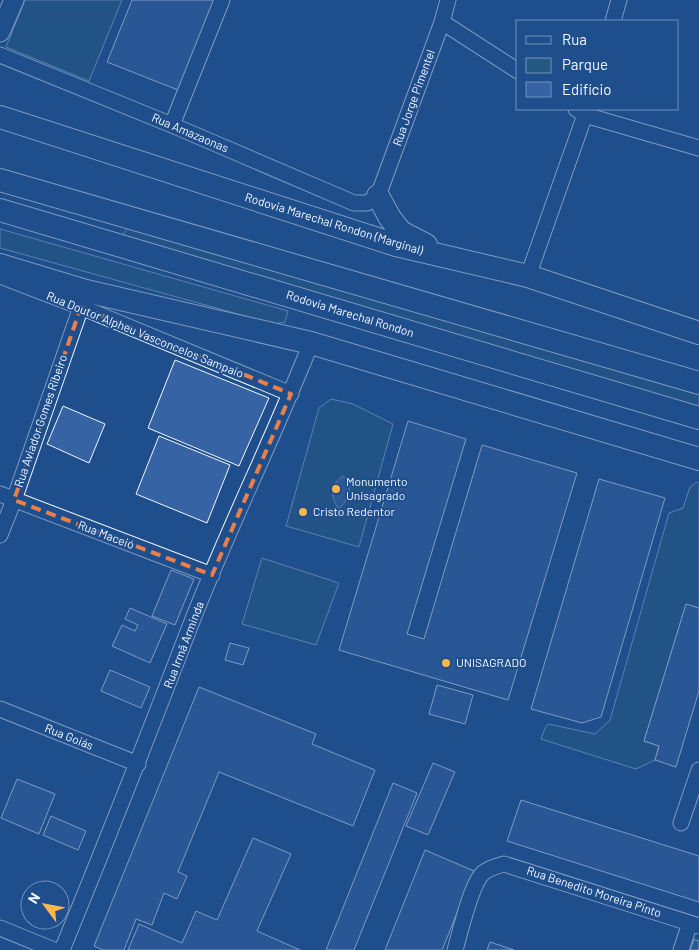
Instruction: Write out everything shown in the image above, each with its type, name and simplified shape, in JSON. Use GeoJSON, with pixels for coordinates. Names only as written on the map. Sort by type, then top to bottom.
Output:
{"type":"FeatureCollection","features":[{"type":"Feature","properties":{"kind":"highway","name":"Rodovia Marechal Rondon (Marginal)"},"geometry":{"type":"LineString","coordinates":[[0,116],[396,245],[528,276],[699,333]]}},
{"type":"Feature","properties":{"kind":"highway"},"geometry":{"type":"LineString","coordinates":[[0,180],[699,383]]}},
{"type":"Feature","properties":{"kind":"highway"},"geometry":{"type":"LineString","coordinates":[[378,196],[390,218],[401,232],[453,259]]}},
{"type":"Feature","properties":{"kind":"highway","name":"Rodovia Marechal Rondon"},"geometry":{"type":"LineString","coordinates":[[0,210],[699,418]]}},
{"type":"Feature","properties":{"kind":"highway"},"geometry":{"type":"LineString","coordinates":[[0,266],[86,291],[311,343],[699,459]]}},
{"type":"Feature","properties":{"kind":"main road"},"geometry":{"type":"LineString","coordinates":[[0,32],[14,0]]}},
{"type":"Feature","properties":{"kind":"street"},"geometry":{"type":"LineString","coordinates":[[172,125],[222,0]]}},
{"type":"Feature","properties":{"kind":"street","name":"Rua Jorge Pimentel"},"geometry":{"type":"LineString","coordinates":[[378,196],[442,22],[448,0]]}},
{"type":"Feature","properties":{"kind":"street"},"geometry":{"type":"LineString","coordinates":[[613,20],[619,0]]}},
{"type":"Feature","properties":{"kind":"street"},"geometry":{"type":"LineString","coordinates":[[442,22],[516,70]]}},
{"type":"Feature","properties":{"kind":"street","name":"Rua Amazaonas"},"geometry":{"type":"LineString","coordinates":[[0,55],[172,125],[354,204],[367,203],[378,196]]}},
{"type":"Feature","properties":{"kind":"street"},"geometry":{"type":"LineString","coordinates":[[528,276],[583,111],[699,148]]}},
{"type":"Feature","properties":{"kind":"street","name":"Rua Doutor Alpheu Vasconcelos Sampaio"},"geometry":{"type":"LineString","coordinates":[[0,276],[290,394]]}},
{"type":"Feature","properties":{"kind":"street","name":"Rua Aviador Gomes Ribeiro"},"geometry":{"type":"LineString","coordinates":[[0,535],[7,497],[81,308]]}},
{"type":"Feature","properties":{"kind":"street","name":"Rua Irmã Arminda"},"geometry":{"type":"LineString","coordinates":[[62,950],[138,764],[189,630],[311,343]]}},
{"type":"Feature","properties":{"kind":"street","name":"Rua Maceió"},"geometry":{"type":"LineString","coordinates":[[7,497],[212,575]]}},
{"type":"Feature","properties":{"kind":"street","name":"Rua Goiás"},"geometry":{"type":"LineString","coordinates":[[0,709],[138,764]]}},
{"type":"Feature","properties":{"kind":"street"},"geometry":{"type":"LineString","coordinates":[[681,823],[699,770]]}},
{"type":"Feature","properties":{"kind":"street","name":"Rua Benedito Moreira Pinto"},"geometry":{"type":"LineString","coordinates":[[455,950],[475,886],[481,874],[490,868],[504,864],[694,924]]}},
{"type":"Feature","properties":{"kind":"street"},"geometry":{"type":"LineString","coordinates":[[681,950],[694,924]]}},
{"type":"Feature","properties":{"kind":"street"},"geometry":{"type":"LineString","coordinates":[[0,928],[54,950]]}},
{"type":"Feature","properties":{"kind":"highlighted area"},"geometry":{"type":"Polygon","coordinates":[[[81,307],[291,394],[212,575],[14,500],[81,307]]]}},
{"type":"Feature","properties":{"kind":"green space"},"geometry":{"type":"Polygon","coordinates":[[[25,0],[122,0],[89,81],[6,47],[25,0]]]}},
{"type":"Feature","properties":{"kind":"green space"},"geometry":{"type":"Polygon","coordinates":[[[131,221],[699,390],[699,410],[121,239],[131,221]]]}},
{"type":"Feature","properties":{"kind":"green space"},"geometry":{"type":"Polygon","coordinates":[[[0,229],[288,311],[285,322],[274,324],[0,248],[0,229]]]}},
{"type":"Feature","properties":{"kind":"green space"},"geometry":{"type":"Polygon","coordinates":[[[331,399],[353,404],[393,424],[359,547],[286,526],[319,408],[331,399]]]}},
{"type":"Feature","properties":{"kind":"green space"},"geometry":{"type":"Polygon","coordinates":[[[697,482],[699,483],[699,608],[686,605],[644,741],[659,746],[655,760],[636,769],[541,739],[548,724],[595,734],[610,720],[669,513],[683,508],[690,487],[697,482]]]}},
{"type":"Feature","properties":{"kind":"green space"},"geometry":{"type":"Polygon","coordinates":[[[262,558],[339,583],[316,645],[242,624],[262,558]]]}},
{"type":"Feature","properties":{"kind":"shaded area"},"geometry":{"type":"Polygon","coordinates":[[[343,476],[349,484],[349,492],[339,509],[334,500],[333,491],[336,483],[343,476]]]}},
{"type":"Feature","properties":{"kind":"building"},"geometry":{"type":"Polygon","coordinates":[[[132,0],[214,0],[178,90],[107,62],[132,0]]]}},
{"type":"Feature","properties":{"kind":"building"},"geometry":{"type":"Polygon","coordinates":[[[175,360],[269,398],[239,466],[148,428],[175,360]]]}},
{"type":"Feature","properties":{"kind":"building"},"geometry":{"type":"Polygon","coordinates":[[[63,406],[105,424],[89,463],[47,444],[63,406]]]}},
{"type":"Feature","properties":{"kind":"building"},"geometry":{"type":"Polygon","coordinates":[[[408,421],[466,439],[407,634],[424,639],[482,445],[577,473],[508,700],[339,650],[408,421]]]}},
{"type":"Feature","properties":{"kind":"building"},"geometry":{"type":"Polygon","coordinates":[[[159,436],[230,465],[207,523],[136,494],[159,436]]]}},
{"type":"Feature","properties":{"kind":"building"},"geometry":{"type":"Polygon","coordinates":[[[599,479],[665,498],[601,717],[582,723],[531,709],[599,479]]]}},
{"type":"Feature","properties":{"kind":"building"},"geometry":{"type":"Polygon","coordinates":[[[171,570],[194,579],[175,625],[152,616],[171,570]]]}},
{"type":"Feature","properties":{"kind":"building"},"geometry":{"type":"Polygon","coordinates":[[[686,604],[699,608],[699,691],[676,767],[655,760],[659,746],[644,741],[686,604]]]}},
{"type":"Feature","properties":{"kind":"building"},"geometry":{"type":"Polygon","coordinates":[[[130,608],[167,624],[150,663],[112,646],[122,625],[135,631],[138,625],[125,619],[130,608]]]}},
{"type":"Feature","properties":{"kind":"building"},"geometry":{"type":"Polygon","coordinates":[[[230,643],[249,648],[243,665],[225,660],[230,643]]]}},
{"type":"Feature","properties":{"kind":"building"},"geometry":{"type":"Polygon","coordinates":[[[110,670],[150,687],[141,708],[101,691],[110,670]]]}},
{"type":"Feature","properties":{"kind":"building"},"geometry":{"type":"Polygon","coordinates":[[[437,685],[473,695],[465,724],[429,714],[437,685]]]}},
{"type":"Feature","properties":{"kind":"building"},"geometry":{"type":"Polygon","coordinates":[[[199,687],[316,734],[312,744],[375,770],[353,826],[219,772],[178,872],[187,876],[177,899],[164,893],[152,925],[136,919],[124,950],[103,950],[94,946],[199,687]]]}},
{"type":"Feature","properties":{"kind":"building"},"geometry":{"type":"Polygon","coordinates":[[[433,763],[455,772],[428,835],[406,826],[433,763]]]}},
{"type":"Feature","properties":{"kind":"building"},"geometry":{"type":"Polygon","coordinates":[[[17,779],[55,794],[39,834],[1,818],[17,779]]]}},
{"type":"Feature","properties":{"kind":"building"},"geometry":{"type":"Polygon","coordinates":[[[393,783],[417,793],[354,950],[326,950],[393,783]]]}},
{"type":"Feature","properties":{"kind":"building"},"geometry":{"type":"Polygon","coordinates":[[[521,800],[699,856],[699,902],[507,841],[521,800]]]}},
{"type":"Feature","properties":{"kind":"building"},"geometry":{"type":"Polygon","coordinates":[[[51,816],[86,831],[78,850],[43,835],[51,816]]]}},
{"type":"Feature","properties":{"kind":"building"},"geometry":{"type":"Polygon","coordinates":[[[253,838],[291,854],[257,931],[300,950],[128,950],[139,924],[182,943],[196,911],[217,920],[253,838]]]}},
{"type":"Feature","properties":{"kind":"building"},"geometry":{"type":"Polygon","coordinates":[[[425,850],[474,871],[442,950],[385,950],[425,850]]]}},
{"type":"Feature","properties":{"kind":"building"},"geometry":{"type":"Polygon","coordinates":[[[694,939],[699,941],[699,950],[690,950],[694,939]]]}},
{"type":"Feature","properties":{"kind":"building"},"geometry":{"type":"Polygon","coordinates":[[[490,942],[514,950],[487,950],[490,942]]]}},
{"type":"Feature","properties":{"kind":"place","name":"Monumento Unisagrado"},"geometry":{"type":"Point","coordinates":[336,489]}},
{"type":"Feature","properties":{"kind":"place","name":"Cristo Redentor"},"geometry":{"type":"Point","coordinates":[303,512]}},
{"type":"Feature","properties":{"kind":"place","name":"UNISAGRADO"},"geometry":{"type":"Point","coordinates":[446,663]}}]}
